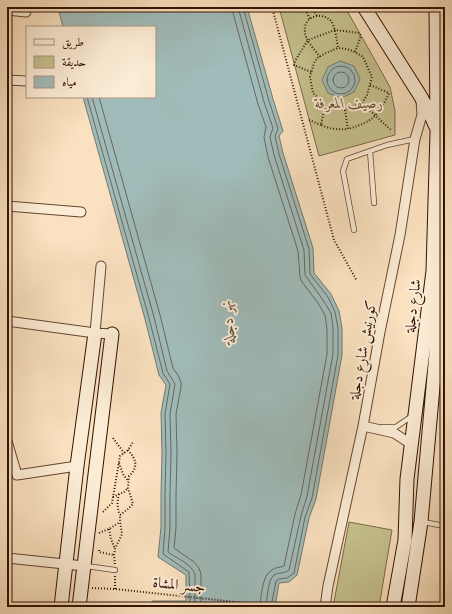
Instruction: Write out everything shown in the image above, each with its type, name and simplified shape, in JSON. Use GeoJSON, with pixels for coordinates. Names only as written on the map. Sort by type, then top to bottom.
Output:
{"type":"FeatureCollection","features":[{"type":"Feature","properties":{"kind":"main road"},"geometry":{"type":"LineString","coordinates":[[364,7],[420,97],[433,120],[437,132]]}},
{"type":"Feature","properties":{"kind":"main road","name":"شارع دجلة"},"geometry":{"type":"LineString","coordinates":[[393,607],[405,540],[407,479],[433,271],[437,132],[436,7]]}},
{"type":"Feature","properties":{"kind":"main road","name":"شارع دجلة"},"geometry":{"type":"LineString","coordinates":[[408,607],[421,522],[441,343],[445,252]]}},
{"type":"Feature","properties":{"kind":"main road"},"geometry":{"type":"LineString","coordinates":[[61,607],[77,466],[95,333]]}},
{"type":"Feature","properties":{"kind":"main road"},"geometry":{"type":"LineString","coordinates":[[79,607],[112,334]]}},
{"type":"Feature","properties":{"kind":"street"},"geometry":{"type":"LineString","coordinates":[[7,10],[26,12],[25,7]]}},
{"type":"Feature","properties":{"kind":"street"},"geometry":{"type":"LineString","coordinates":[[7,80],[26,81]]}},
{"type":"Feature","properties":{"kind":"street","name":"كورنيش شارع دجلة"},"geometry":{"type":"LineString","coordinates":[[325,607],[328,586],[363,426],[400,235],[415,139],[422,115],[420,97]]}},
{"type":"Feature","properties":{"kind":"street"},"geometry":{"type":"LineString","coordinates":[[7,206],[81,212]]}},
{"type":"Feature","properties":{"kind":"street"},"geometry":{"type":"LineString","coordinates":[[95,333],[101,266]]}},
{"type":"Feature","properties":{"kind":"street"},"geometry":{"type":"LineString","coordinates":[[7,321],[112,334]]}},
{"type":"Feature","properties":{"kind":"street"},"geometry":{"type":"LineString","coordinates":[[363,426],[394,433],[411,444]]}},
{"type":"Feature","properties":{"kind":"street"},"geometry":{"type":"LineString","coordinates":[[7,441],[17,475]]}},
{"type":"Feature","properties":{"kind":"street"},"geometry":{"type":"LineString","coordinates":[[7,476],[77,466]]}},
{"type":"Feature","properties":{"kind":"street"},"geometry":{"type":"LineString","coordinates":[[7,558],[84,566]]}},
{"type":"Feature","properties":{"kind":"lane"},"geometry":{"type":"LineString","coordinates":[[354,230],[343,171],[346,160],[370,150],[415,139]]}},
{"type":"Feature","properties":{"kind":"lane"},"geometry":{"type":"LineString","coordinates":[[370,150],[374,203]]}},
{"type":"Feature","properties":{"kind":"lane"},"geometry":{"type":"LineString","coordinates":[[363,426],[396,427],[415,414]]}},
{"type":"Feature","properties":{"kind":"lane"},"geometry":{"type":"LineString","coordinates":[[421,522],[445,526]]}},
{"type":"Feature","properties":{"kind":"lane"},"geometry":{"type":"LineString","coordinates":[[84,566],[115,570]]}},
{"type":"Feature","properties":{"kind":"path"},"geometry":{"type":"LineString","coordinates":[[272,7],[334,240],[357,281]]}},
{"type":"Feature","properties":{"kind":"path"},"geometry":{"type":"LineString","coordinates":[[304,7],[310,19]]}},
{"type":"Feature","properties":{"kind":"path"},"geometry":{"type":"LineString","coordinates":[[312,7],[317,16]]}},
{"type":"Feature","properties":{"kind":"path"},"geometry":{"type":"LineString","coordinates":[[320,56],[306,37],[305,28],[311,18],[321,16],[332,21],[338,48]]}},
{"type":"Feature","properties":{"kind":"path"},"geometry":{"type":"LineString","coordinates":[[311,72],[294,65],[308,40],[334,30],[359,33],[361,36],[355,52]]}},
{"type":"Feature","properties":{"kind":"path"},"geometry":{"type":"LineString","coordinates":[[338,48],[347,49],[362,57],[372,77],[367,95],[362,102],[345,110],[325,105],[313,93],[310,76],[317,58],[338,48]]}},
{"type":"Feature","properties":{"kind":"path"},"geometry":{"type":"LineString","coordinates":[[309,120],[339,130],[359,126],[376,115],[382,108],[389,93],[370,84]]}},
{"type":"Feature","properties":{"kind":"path"},"geometry":{"type":"LineString","coordinates":[[362,102],[392,131]]}},
{"type":"Feature","properties":{"kind":"path"},"geometry":{"type":"LineString","coordinates":[[321,125],[325,105]]}},
{"type":"Feature","properties":{"kind":"path"},"geometry":{"type":"LineString","coordinates":[[345,110],[348,129]]}},
{"type":"Feature","properties":{"kind":"path"},"geometry":{"type":"LineString","coordinates":[[113,438],[124,453]]}},
{"type":"Feature","properties":{"kind":"path"},"geometry":{"type":"LineString","coordinates":[[102,517],[103,511],[112,503],[120,456],[128,450],[133,442]]}},
{"type":"Feature","properties":{"kind":"path"},"geometry":{"type":"LineString","coordinates":[[120,515],[133,504],[128,488],[128,481],[135,464],[134,457],[128,450]]}},
{"type":"Feature","properties":{"kind":"path"},"geometry":{"type":"LineString","coordinates":[[119,462],[123,474],[128,481]]}},
{"type":"Feature","properties":{"kind":"path"},"geometry":{"type":"LineString","coordinates":[[113,497],[124,492],[128,488]]}},
{"type":"Feature","properties":{"kind":"path"},"geometry":{"type":"LineString","coordinates":[[115,589],[114,555],[115,549],[122,534],[117,502],[119,494]]}},
{"type":"Feature","properties":{"kind":"path"},"geometry":{"type":"LineString","coordinates":[[98,534],[109,529],[120,521]]}},
{"type":"Feature","properties":{"kind":"path"},"geometry":{"type":"LineString","coordinates":[[97,538],[99,528]]}},
{"type":"Feature","properties":{"kind":"path"},"geometry":{"type":"LineString","coordinates":[[109,529],[115,549]]}},
{"type":"Feature","properties":{"kind":"path"},"geometry":{"type":"LineString","coordinates":[[98,547],[99,552],[114,555]]}},
{"type":"Feature","properties":{"kind":"path","name":"جسر المشاة"},"geometry":{"type":"LineString","coordinates":[[104,588],[282,607]]}},
{"type":"Feature","properties":{"kind":"green space","name":"رصيف المعرفة"},"geometry":{"type":"Polygon","coordinates":[[[279,7],[345,7],[390,87],[395,111],[395,135],[319,156],[279,7]]]}},
{"type":"Feature","properties":{"kind":"green space"},"geometry":{"type":"Polygon","coordinates":[[[349,522],[392,530],[379,607],[333,607],[349,522]]]}},
{"type":"Feature","properties":{"kind":"water","name":"نهر دجلة"},"geometry":{"type":"Polygon","coordinates":[[[58,7],[247,7],[283,131],[279,136],[283,153],[313,248],[314,273],[331,294],[339,311],[342,328],[342,355],[316,499],[309,518],[297,575],[289,582],[279,583],[275,607],[151,607],[152,601],[186,601],[186,575],[158,557],[161,527],[161,413],[166,385],[159,375],[145,319],[83,98],[156,98],[156,26],[63,26],[58,7]]]}},
{"type":"Feature","properties":{"kind":"water"},"geometry":{"type":"Polygon","coordinates":[[[340,61],[354,66],[360,79],[354,92],[341,98],[328,93],[322,80],[328,67],[340,61]]]}}]}
